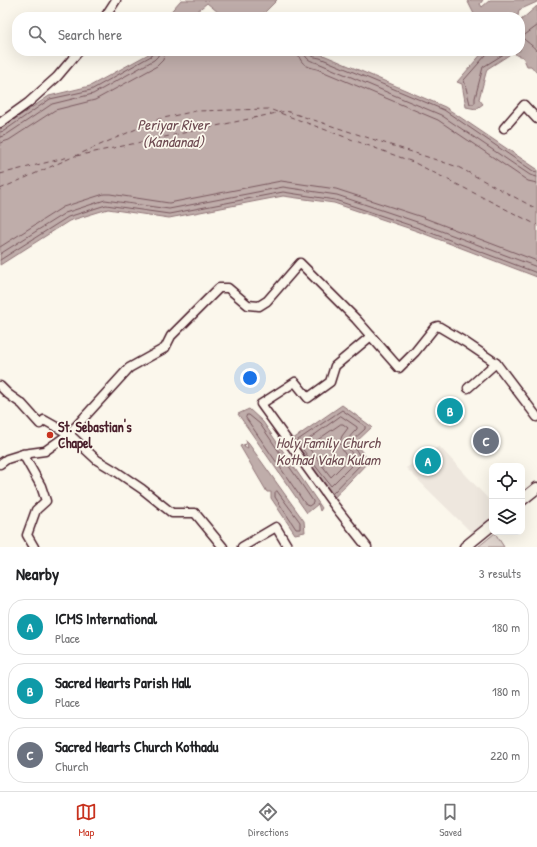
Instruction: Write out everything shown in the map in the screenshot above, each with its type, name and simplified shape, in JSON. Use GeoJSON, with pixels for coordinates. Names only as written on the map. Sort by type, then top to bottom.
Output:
{"type":"FeatureCollection","features":[{"type":"Feature","properties":{"kind":"main road"},"geometry":{"type":"LineString","coordinates":[[524,499],[536,491]]}},
{"type":"Feature","properties":{"kind":"main road"},"geometry":{"type":"LineString","coordinates":[[465,547],[489,527]]}},
{"type":"Feature","properties":{"kind":"street"},"geometry":{"type":"LineString","coordinates":[[108,12],[116,0]]}},
{"type":"Feature","properties":{"kind":"street"},"geometry":{"type":"LineString","coordinates":[[0,123],[28,103],[57,77],[75,56]]}},
{"type":"Feature","properties":{"kind":"street"},"geometry":{"type":"LineString","coordinates":[[504,128],[524,105],[537,119]]}},
{"type":"Feature","properties":{"kind":"street"},"geometry":{"type":"LineString","coordinates":[[0,464],[7,459],[23,454],[44,451],[69,434],[129,368],[165,348],[172,336],[219,288],[228,288],[248,305],[259,306],[267,301],[300,263],[400,368],[435,327],[438,326],[496,363],[537,417]]}},
{"type":"Feature","properties":{"kind":"street"},"geometry":{"type":"LineString","coordinates":[[367,547],[334,505],[261,404],[295,382],[308,398],[330,382],[335,366],[371,336]]}},
{"type":"Feature","properties":{"kind":"street"},"geometry":{"type":"LineString","coordinates":[[468,388],[496,363]]}},
{"type":"Feature","properties":{"kind":"street"},"geometry":{"type":"LineString","coordinates":[[0,386],[22,404],[40,424],[44,420],[69,434],[97,460],[130,480],[172,512],[195,513],[223,547]]}},
{"type":"Feature","properties":{"kind":"street"},"geometry":{"type":"LineString","coordinates":[[23,454],[41,486],[46,501],[36,510],[27,535],[34,547]]}},
{"type":"Feature","properties":{"kind":"street"},"geometry":{"type":"LineString","coordinates":[[242,547],[276,527],[288,547]]}},
{"type":"Feature","properties":{"kind":"shaded area"},"geometry":{"type":"Polygon","coordinates":[[[439,446],[489,500],[489,520],[473,534],[406,468],[439,446]]]}},
{"type":"Feature","properties":{"kind":"shaded area"},"geometry":{"type":"Polygon","coordinates":[[[493,535],[496,535],[504,547],[478,547],[493,535]]]}},
{"type":"Feature","properties":{"kind":"water"},"geometry":{"type":"Polygon","coordinates":[[[181,0],[277,0],[265,12],[218,12],[207,3],[196,12],[170,12],[181,0]]]}},
{"type":"Feature","properties":{"kind":"water"},"geometry":{"type":"Polygon","coordinates":[[[467,0],[483,0],[480,4],[482,7],[490,0],[537,0],[537,2],[519,10],[519,12],[473,12],[467,0]]]}},
{"type":"Feature","properties":{"kind":"water"},"geometry":{"type":"Polygon","coordinates":[[[537,6],[537,73],[531,66],[527,66],[523,57],[520,56],[525,56],[525,17],[537,6]]]}},
{"type":"Feature","properties":{"kind":"water","name":"Periyar River (Kandanad)"},"geometry":{"type":"Polygon","coordinates":[[[145,56],[326,56],[445,107],[537,169],[537,277],[417,231],[334,203],[283,196],[169,218],[108,209],[69,221],[0,265],[0,129],[49,96],[90,86],[145,56]]]}},
{"type":"Feature","properties":{"kind":"water"},"geometry":{"type":"Polygon","coordinates":[[[480,56],[507,56],[487,69],[479,99],[483,104],[476,109],[466,107],[462,84],[457,82],[480,56]]]}},
{"type":"Feature","properties":{"kind":"water","name":"Holy Family Church Kothad Vaka Kulam"},"geometry":{"type":"Polygon","coordinates":[[[342,405],[372,427],[355,443],[369,461],[331,501],[286,444],[342,405]]]}},
{"type":"Feature","properties":{"kind":"water"},"geometry":{"type":"Polygon","coordinates":[[[249,409],[263,422],[322,508],[320,511],[318,504],[307,513],[238,414],[249,409]]]}},
{"type":"Feature","properties":{"kind":"water"},"geometry":{"type":"Polygon","coordinates":[[[246,440],[304,521],[305,532],[295,534],[271,498],[271,492],[267,492],[240,446],[246,444],[244,446],[248,448],[246,440]]]}},
{"type":"Feature","properties":{"kind":"ferry route"},"geometry":{"type":"LineString","coordinates":[[0,189],[159,119],[196,111],[269,109],[413,162],[537,225]]}},
{"type":"Feature","properties":{"kind":"ferry route"},"geometry":{"type":"LineString","coordinates":[[76,156],[286,111],[458,167],[537,209]]}},
{"type":"Feature","properties":{"kind":"ferry route"},"geometry":{"type":"LineString","coordinates":[[0,174],[69,157]]}},
{"type":"Feature","properties":{"kind":"place","name":"Sacred Hearts Parish Hall"},"geometry":{"type":"Point","coordinates":[450,411]}},
{"type":"Feature","properties":{"kind":"place","name":"St. Sebastian's Chapel"},"geometry":{"type":"Point","coordinates":[50,435]}},
{"type":"Feature","properties":{"kind":"place","name":"Sacred Hearts Church Kothadu"},"geometry":{"type":"Point","coordinates":[486,441]}},
{"type":"Feature","properties":{"kind":"place","name":"ICMS International"},"geometry":{"type":"Point","coordinates":[428,461]}}]}
